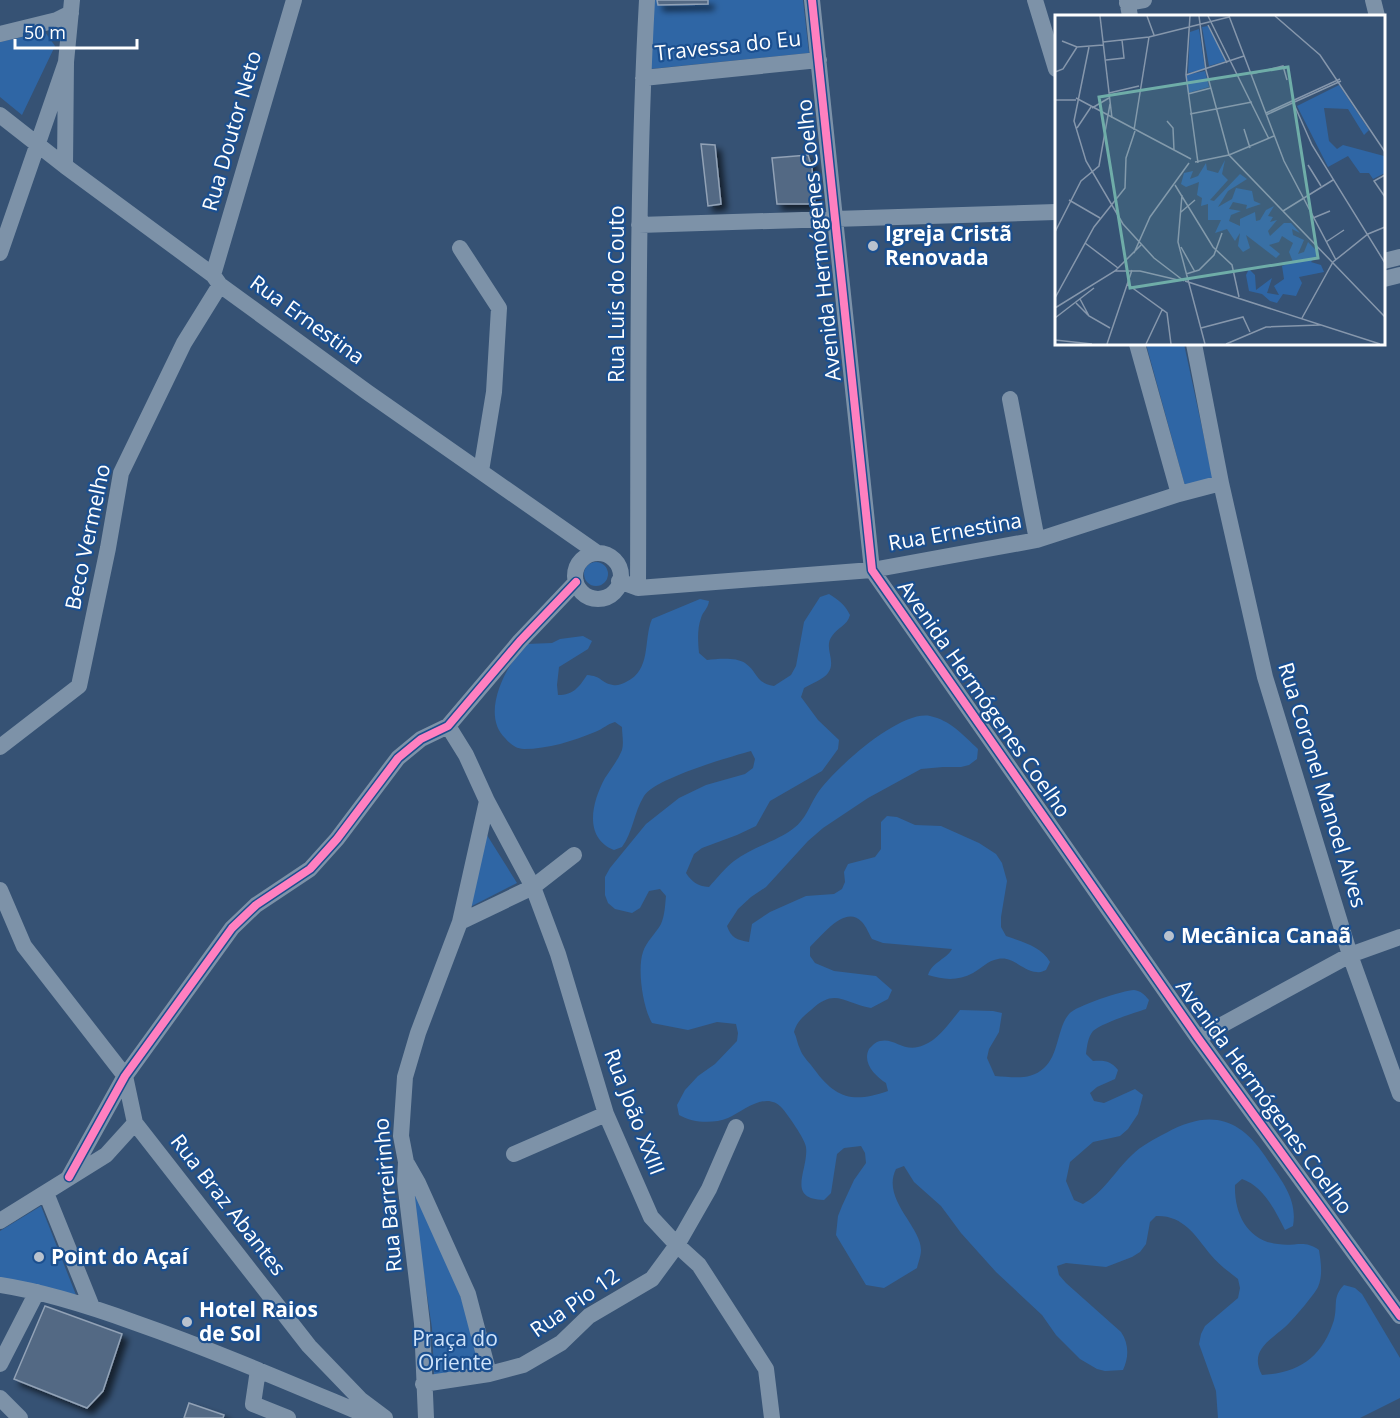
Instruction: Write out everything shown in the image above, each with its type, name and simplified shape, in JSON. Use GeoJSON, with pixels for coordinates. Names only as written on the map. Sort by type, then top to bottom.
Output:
{"type":"FeatureCollection","features":[{"type":"Feature","properties":{"kind":"street","name":"Rua Doutor Neto"},"geometry":{"type":"LineString","coordinates":[[217,280],[294,0]]}},
{"type":"Feature","properties":{"kind":"street","name":"Rua Luís do Couto"},"geometry":{"type":"LineString","coordinates":[[638,588],[639,225],[647,0]]}},
{"type":"Feature","properties":{"kind":"street","name":"Avenida Hermógenes Coelho"},"geometry":{"type":"LineString","coordinates":[[812,0],[872,570],[1198,1038],[1400,1316]]}},
{"type":"Feature","properties":{"kind":"street"},"geometry":{"type":"LineString","coordinates":[[1035,0],[1052,35],[1055,60]]}},
{"type":"Feature","properties":{"kind":"street"},"geometry":{"type":"LineString","coordinates":[[1373,0],[1377,15]]}},
{"type":"Feature","properties":{"kind":"street"},"geometry":{"type":"LineString","coordinates":[[0,34],[66,11],[65,166]]}},
{"type":"Feature","properties":{"kind":"street","name":"Travessa do Eu"},"geometry":{"type":"LineString","coordinates":[[643,78],[819,60]]}},
{"type":"Feature","properties":{"kind":"street"},"geometry":{"type":"LineString","coordinates":[[0,253],[66,62]]}},
{"type":"Feature","properties":{"kind":"street","name":"Rua Ernestina"},"geometry":{"type":"LineString","coordinates":[[0,115],[217,280],[596,552]]}},
{"type":"Feature","properties":{"kind":"street"},"geometry":{"type":"LineString","coordinates":[[639,225],[834,217],[1055,212]]}},
{"type":"Feature","properties":{"kind":"street"},"geometry":{"type":"LineString","coordinates":[[460,248],[499,308],[495,392],[481,471]]}},
{"type":"Feature","properties":{"kind":"street"},"geometry":{"type":"LineString","coordinates":[[1385,279],[1400,275]]}},
{"type":"Feature","properties":{"kind":"street","name":"Beco Vermelho"},"geometry":{"type":"LineString","coordinates":[[0,747],[79,686],[121,473],[217,280]]}},
{"type":"Feature","properties":{"kind":"street"},"geometry":{"type":"LineString","coordinates":[[1137,345],[1179,494]]}},
{"type":"Feature","properties":{"kind":"street","name":"Rua Coronel Manoel Alves"},"geometry":{"type":"LineString","coordinates":[[1194,345],[1221,483],[1265,676],[1350,955],[1400,1094]]}},
{"type":"Feature","properties":{"kind":"street"},"geometry":{"type":"LineString","coordinates":[[1010,399],[1037,540]]}},
{"type":"Feature","properties":{"kind":"street","name":"Rua Ernestina"},"geometry":{"type":"LineString","coordinates":[[619,581],[638,588],[872,570],[1037,540],[1179,494],[1221,483]]}},
{"type":"Feature","properties":{"kind":"street"},"geometry":{"type":"LineString","coordinates":[[596,552],[609,555],[618,564],[619,581],[609,596],[596,599],[583,594],[576,582],[576,568],[584,558],[596,552]]}},
{"type":"Feature","properties":{"kind":"street"},"geometry":{"type":"LineString","coordinates":[[69,1177],[125,1076],[232,928],[256,905],[310,869],[337,839],[398,758],[421,739],[448,726],[520,641],[576,582]]}},
{"type":"Feature","properties":{"kind":"street","name":"Rua João XXIII"},"geometry":{"type":"LineString","coordinates":[[448,726],[466,755],[532,887],[558,954],[606,1114],[651,1217],[676,1245],[699,1265],[766,1369],[772,1418]]}},
{"type":"Feature","properties":{"kind":"street","name":"Rua Barreirinho"},"geometry":{"type":"LineString","coordinates":[[426,1418],[422,1323],[405,1181],[406,1162],[401,1136],[405,1077],[418,1033],[460,922],[487,801]]}},
{"type":"Feature","properties":{"kind":"street"},"geometry":{"type":"LineString","coordinates":[[460,922],[532,887],[574,855]]}},
{"type":"Feature","properties":{"kind":"street"},"geometry":{"type":"LineString","coordinates":[[0,890],[24,946],[125,1076],[135,1122],[106,1155],[0,1221]]}},
{"type":"Feature","properties":{"kind":"street"},"geometry":{"type":"LineString","coordinates":[[1198,1038],[1350,955],[1400,937]]}},
{"type":"Feature","properties":{"kind":"street"},"geometry":{"type":"LineString","coordinates":[[514,1154],[606,1114]]}},
{"type":"Feature","properties":{"kind":"street","name":"Rua Braz Abantes"},"geometry":{"type":"LineString","coordinates":[[135,1122],[309,1346],[361,1401],[385,1418]]}},
{"type":"Feature","properties":{"kind":"street","name":"Rua Pio 12"},"geometry":{"type":"LineString","coordinates":[[423,1384],[489,1374],[523,1365],[561,1343],[589,1316],[652,1279],[676,1245],[709,1189],[736,1127]]}},
{"type":"Feature","properties":{"kind":"street"},"geometry":{"type":"LineString","coordinates":[[406,1162],[418,1183],[468,1294],[489,1374]]}},
{"type":"Feature","properties":{"kind":"street"},"geometry":{"type":"LineString","coordinates":[[46,1193],[92,1307]]}},
{"type":"Feature","properties":{"kind":"street"},"geometry":{"type":"LineString","coordinates":[[0,1284],[92,1307],[193,1343],[373,1418]]}},
{"type":"Feature","properties":{"kind":"street"},"geometry":{"type":"LineString","coordinates":[[0,1364],[37,1292]]}},
{"type":"Feature","properties":{"kind":"street"},"geometry":{"type":"LineString","coordinates":[[258,1370],[253,1404],[288,1418]]}},
{"type":"Feature","properties":{"kind":"street"},"geometry":{"type":"LineString","coordinates":[[0,1398],[20,1418]]}},
{"type":"Feature","properties":{"kind":"green space"},"geometry":{"type":"Polygon","coordinates":[[[653,0],[803,0],[809,53],[650,69],[653,0]]]}},
{"type":"Feature","properties":{"kind":"green space"},"geometry":{"type":"Polygon","coordinates":[[[45,32],[55,46],[22,115],[0,97],[0,42],[45,32]]]}},
{"type":"Feature","properties":{"kind":"green space"},"geometry":{"type":"Polygon","coordinates":[[[1146,345],[1184,345],[1213,479],[1185,486],[1146,345]]]}},
{"type":"Feature","properties":{"kind":"green space"},"geometry":{"type":"Polygon","coordinates":[[[596,562],[605,565],[608,574],[605,583],[596,586],[587,583],[584,574],[587,565],[596,562]]]}},
{"type":"Feature","properties":{"kind":"green space"},"geometry":{"type":"Polygon","coordinates":[[[829,594],[846,608],[850,615],[847,622],[834,633],[830,641],[831,664],[828,673],[804,688],[801,697],[818,720],[839,740],[838,749],[822,771],[770,801],[756,826],[702,848],[694,854],[686,873],[695,883],[709,887],[734,861],[798,825],[825,784],[868,744],[902,722],[930,716],[944,721],[961,733],[978,749],[977,759],[961,767],[921,769],[868,798],[823,828],[766,887],[738,909],[727,926],[730,933],[735,938],[749,942],[752,924],[770,912],[806,896],[834,894],[842,889],[845,882],[844,872],[848,864],[875,857],[881,849],[881,822],[887,816],[897,817],[915,825],[941,826],[979,843],[996,854],[1002,863],[1007,881],[1001,927],[1006,936],[1036,948],[1050,962],[1046,970],[1038,972],[1009,960],[998,959],[962,977],[940,978],[928,975],[930,970],[952,949],[883,943],[872,939],[863,924],[855,917],[841,919],[810,947],[810,956],[815,963],[834,971],[876,976],[892,990],[888,999],[871,1008],[840,998],[827,999],[819,1003],[801,1020],[794,1032],[804,1057],[822,1079],[838,1092],[855,1097],[876,1095],[888,1091],[886,1083],[874,1073],[868,1064],[867,1054],[875,1043],[885,1040],[905,1047],[917,1047],[935,1039],[960,1010],[993,1011],[1002,1013],[999,1032],[989,1049],[987,1058],[995,1076],[1027,1077],[1039,1072],[1049,1063],[1065,1020],[1073,1011],[1120,993],[1134,990],[1141,992],[1149,1000],[1146,1009],[1103,1025],[1093,1031],[1089,1039],[1086,1054],[1093,1061],[1107,1062],[1118,1070],[1115,1079],[1097,1087],[1090,1093],[1094,1101],[1104,1103],[1135,1089],[1143,1095],[1138,1114],[1128,1129],[1120,1136],[1093,1142],[1070,1162],[1066,1181],[1074,1200],[1083,1204],[1103,1188],[1136,1152],[1152,1140],[1181,1126],[1195,1121],[1209,1120],[1233,1125],[1244,1132],[1265,1156],[1282,1181],[1293,1206],[1293,1226],[1285,1230],[1273,1207],[1262,1193],[1242,1179],[1235,1185],[1235,1196],[1240,1216],[1245,1224],[1258,1238],[1267,1242],[1284,1245],[1304,1244],[1319,1250],[1321,1278],[1318,1287],[1293,1319],[1267,1342],[1259,1353],[1259,1367],[1262,1375],[1288,1371],[1316,1353],[1329,1333],[1334,1320],[1337,1297],[1344,1285],[1355,1288],[1362,1294],[1400,1358],[1400,1398],[1360,1418],[1218,1418],[1216,1391],[1199,1344],[1205,1326],[1238,1298],[1240,1288],[1238,1279],[1216,1261],[1188,1228],[1174,1219],[1165,1217],[1156,1216],[1150,1222],[1146,1244],[1132,1257],[1106,1267],[1066,1263],[1057,1266],[1059,1275],[1066,1283],[1121,1332],[1126,1341],[1127,1351],[1123,1370],[1097,1369],[1080,1359],[1056,1335],[1042,1315],[996,1272],[961,1233],[941,1206],[914,1182],[904,1166],[896,1169],[893,1180],[894,1191],[919,1241],[921,1252],[917,1268],[884,1288],[866,1285],[836,1235],[838,1216],[842,1206],[854,1180],[866,1163],[865,1153],[861,1146],[844,1148],[837,1154],[831,1193],[824,1200],[812,1198],[805,1195],[802,1189],[806,1156],[805,1143],[788,1116],[776,1103],[762,1101],[728,1118],[716,1121],[703,1122],[679,1115],[677,1105],[685,1090],[737,1041],[736,1024],[717,1022],[688,1030],[652,1023],[642,988],[641,959],[646,945],[661,924],[666,896],[660,889],[649,891],[640,908],[632,913],[615,909],[608,903],[605,895],[605,877],[646,824],[679,798],[706,785],[745,774],[753,768],[755,759],[751,751],[740,754],[676,776],[651,789],[641,802],[626,841],[622,847],[614,850],[598,837],[593,818],[600,787],[622,750],[622,727],[615,722],[595,732],[560,744],[533,749],[518,748],[505,738],[498,728],[495,703],[504,677],[526,644],[552,643],[560,639],[583,636],[592,641],[588,649],[559,667],[558,695],[576,690],[587,675],[613,685],[624,683],[640,670],[652,619],[700,599],[709,601],[699,627],[699,653],[707,660],[741,661],[749,666],[760,680],[774,686],[791,675],[796,666],[804,622],[820,597],[829,594]]]}},
{"type":"Feature","properties":{"kind":"green space"},"geometry":{"type":"Polygon","coordinates":[[[485,832],[517,883],[468,908],[485,832]]]}},
{"type":"Feature","properties":{"kind":"green space","name":"Praça do Oriente"},"geometry":{"type":"Polygon","coordinates":[[[409,1178],[459,1291],[483,1372],[434,1375],[432,1328],[409,1178]]]}},
{"type":"Feature","properties":{"kind":"green space"},"geometry":{"type":"Polygon","coordinates":[[[41,1206],[76,1295],[0,1278],[0,1231],[41,1206]]]}},
{"type":"Feature","properties":{"kind":"building"},"geometry":{"type":"Polygon","coordinates":[[[657,0],[708,0],[708,4],[658,5],[657,0]]]}},
{"type":"Feature","properties":{"kind":"building"},"geometry":{"type":"Polygon","coordinates":[[[701,144],[715,145],[721,204],[708,206],[701,144]]]}},
{"type":"Feature","properties":{"kind":"building"},"geometry":{"type":"Polygon","coordinates":[[[808,155],[812,168],[815,204],[777,204],[772,158],[808,155]]]}},
{"type":"Feature","properties":{"kind":"building"},"geometry":{"type":"Polygon","coordinates":[[[45,1306],[122,1334],[103,1391],[87,1408],[14,1379],[45,1306]]]}},
{"type":"Feature","properties":{"kind":"building"},"geometry":{"type":"Polygon","coordinates":[[[189,1403],[224,1415],[223,1418],[184,1418],[189,1403]]]}},
{"type":"Feature","properties":{"kind":"cycle path"},"geometry":{"type":"LineString","coordinates":[[812,0],[872,570],[1198,1038],[1400,1316]]}},
{"type":"Feature","properties":{"kind":"cycle path"},"geometry":{"type":"LineString","coordinates":[[69,1177],[125,1076],[232,928],[256,905],[310,869],[337,839],[398,758],[421,739],[448,726],[520,641],[576,582]]}},
{"type":"Feature","properties":{"kind":"place","name":"Igreja Cristã Renovada"},"geometry":{"type":"Point","coordinates":[873,246]}},
{"type":"Feature","properties":{"kind":"place","name":"Mecânica Canaã"},"geometry":{"type":"Point","coordinates":[1169,936]}},
{"type":"Feature","properties":{"kind":"place","name":"Point do Açaí"},"geometry":{"type":"Point","coordinates":[39,1257]}},
{"type":"Feature","properties":{"kind":"place","name":"Hotel Raios de Sol"},"geometry":{"type":"Point","coordinates":[187,1322]}}]}
